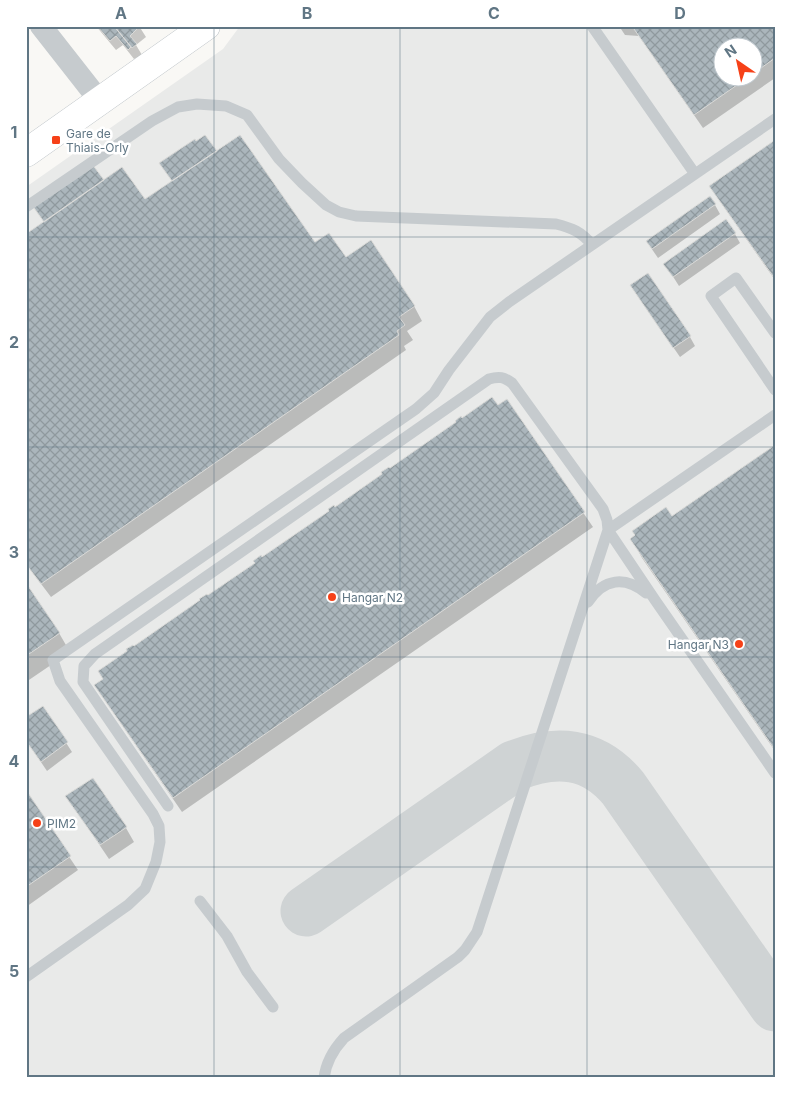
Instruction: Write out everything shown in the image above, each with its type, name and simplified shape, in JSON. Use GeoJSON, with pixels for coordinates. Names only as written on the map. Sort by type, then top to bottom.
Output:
{"type":"FeatureCollection","features":[{"type":"Feature","properties":{"kind":"main road"},"geometry":{"type":"LineString","coordinates":[[26,153],[192,30]]}},
{"type":"Feature","properties":{"kind":"street"},"geometry":{"type":"LineString","coordinates":[[41,26],[100,100]]}},
{"type":"Feature","properties":{"kind":"lane"},"geometry":{"type":"LineString","coordinates":[[592,26],[694,174]]}},
{"type":"Feature","properties":{"kind":"lane"},"geometry":{"type":"LineString","coordinates":[[26,207],[114,146],[166,113],[187,105],[214,104],[226,106],[247,115],[279,159],[326,205],[339,212],[356,216],[556,224],[573,228],[581,233],[592,245]]}},
{"type":"Feature","properties":{"kind":"lane"},"geometry":{"type":"LineString","coordinates":[[26,977],[128,905],[144,889],[156,862],[160,842],[159,826],[152,814],[60,681],[53,660],[416,409],[434,393],[449,370],[490,317],[775,119]]}},
{"type":"Feature","properties":{"kind":"lane"},"geometry":{"type":"LineString","coordinates":[[775,333],[736,278],[711,296],[775,390]]}},
{"type":"Feature","properties":{"kind":"lane"},"geometry":{"type":"LineString","coordinates":[[168,806],[83,682],[84,666],[96,654],[489,379],[498,377],[512,383],[603,509],[608,530],[477,932],[458,958],[344,1038],[332,1052],[324,1078]]}},
{"type":"Feature","properties":{"kind":"lane"},"geometry":{"type":"LineString","coordinates":[[608,530],[775,416]]}},
{"type":"Feature","properties":{"kind":"lane"},"geometry":{"type":"LineString","coordinates":[[608,530],[775,773]]}},
{"type":"Feature","properties":{"kind":"lane"},"geometry":{"type":"LineString","coordinates":[[583,610],[593,594],[601,588],[611,583],[623,581],[637,586],[655,600]]}},
{"type":"Feature","properties":{"kind":"lane"},"geometry":{"type":"LineString","coordinates":[[200,901],[227,936],[248,972],[273,1007]]}},
{"type":"Feature","properties":{"kind":"shaded area"},"geometry":{"type":"Polygon","coordinates":[[[240,26],[775,26],[775,1078],[26,1078],[26,187],[223,49],[240,26]]]}},
{"type":"Feature","properties":{"kind":"building"},"geometry":{"type":"Polygon","coordinates":[[[97,26],[114,26],[131,47],[128,50],[116,36],[110,41],[97,26]]]}},
{"type":"Feature","properties":{"kind":"building"},"geometry":{"type":"Polygon","coordinates":[[[114,26],[140,26],[130,36],[137,44],[132,48],[114,26]]]}},
{"type":"Feature","properties":{"kind":"building"},"geometry":{"type":"Polygon","coordinates":[[[635,26],[775,26],[775,58],[764,66],[764,38],[714,38],[714,88],[733,88],[694,115],[634,29],[635,26]]]}},
{"type":"Feature","properties":{"kind":"building"},"geometry":{"type":"Polygon","coordinates":[[[205,135],[217,151],[172,181],[159,163],[195,139],[196,141],[205,135]]]}},
{"type":"Feature","properties":{"kind":"building"},"geometry":{"type":"Polygon","coordinates":[[[240,135],[315,242],[329,233],[346,257],[371,240],[415,306],[399,317],[405,325],[397,331],[399,335],[41,584],[26,564],[26,234],[122,167],[145,199],[240,135]]]}},
{"type":"Feature","properties":{"kind":"building"},"geometry":{"type":"Polygon","coordinates":[[[775,140],[775,279],[709,186],[775,140]]]}},
{"type":"Feature","properties":{"kind":"building"},"geometry":{"type":"Polygon","coordinates":[[[92,164],[104,180],[44,222],[32,205],[92,164]]]}},
{"type":"Feature","properties":{"kind":"building"},"geometry":{"type":"Polygon","coordinates":[[[710,196],[716,204],[652,249],[646,241],[710,196]]]}},
{"type":"Feature","properties":{"kind":"building"},"geometry":{"type":"Polygon","coordinates":[[[726,219],[736,233],[673,277],[663,264],[726,219]]]}},
{"type":"Feature","properties":{"kind":"building"},"geometry":{"type":"Polygon","coordinates":[[[648,273],[691,336],[673,348],[630,285],[648,273]]]}},
{"type":"Feature","properties":{"kind":"building","name":"Hangar N2"},"geometry":{"type":"Polygon","coordinates":[[[492,397],[498,405],[507,399],[585,512],[173,798],[94,685],[103,679],[98,671],[127,651],[126,649],[134,646],[199,599],[208,595],[255,563],[253,561],[261,555],[262,557],[329,511],[328,509],[334,505],[335,507],[382,474],[381,472],[390,468],[456,422],[461,416],[462,418],[492,397]]]}},
{"type":"Feature","properties":{"kind":"building","name":"Hangar N3"},"geometry":{"type":"Polygon","coordinates":[[[775,445],[775,750],[630,539],[635,535],[632,531],[666,507],[672,516],[775,445]]]}},
{"type":"Feature","properties":{"kind":"building"},"geometry":{"type":"Polygon","coordinates":[[[26,583],[60,633],[26,656],[26,583]]]}},
{"type":"Feature","properties":{"kind":"building"},"geometry":{"type":"Polygon","coordinates":[[[43,706],[68,742],[41,762],[26,741],[26,717],[43,706]]]}},
{"type":"Feature","properties":{"kind":"building"},"geometry":{"type":"Polygon","coordinates":[[[93,778],[127,827],[100,845],[65,796],[93,778]]]}},
{"type":"Feature","properties":{"kind":"building","name":"PIM2"},"geometry":{"type":"Polygon","coordinates":[[[26,790],[71,856],[26,887],[26,790]]]}},
{"type":"Feature","properties":{"kind":"taxiway"},"geometry":{"type":"LineString","coordinates":[[306,911],[514,766],[545,757],[573,757],[599,767],[623,788],[775,1006]]}},
{"type":"Feature","properties":{"kind":"place","name":"Gare de Thiais-Orly"},"geometry":{"type":"Point","coordinates":[56,140]}},
{"type":"Feature","properties":{"kind":"place","name":"Hangar N2"},"geometry":{"type":"Point","coordinates":[332,597]}},
{"type":"Feature","properties":{"kind":"place","name":"Hangar N3"},"geometry":{"type":"Point","coordinates":[739,644]}},
{"type":"Feature","properties":{"kind":"place","name":"PIM2"},"geometry":{"type":"Point","coordinates":[37,823]}}]}
